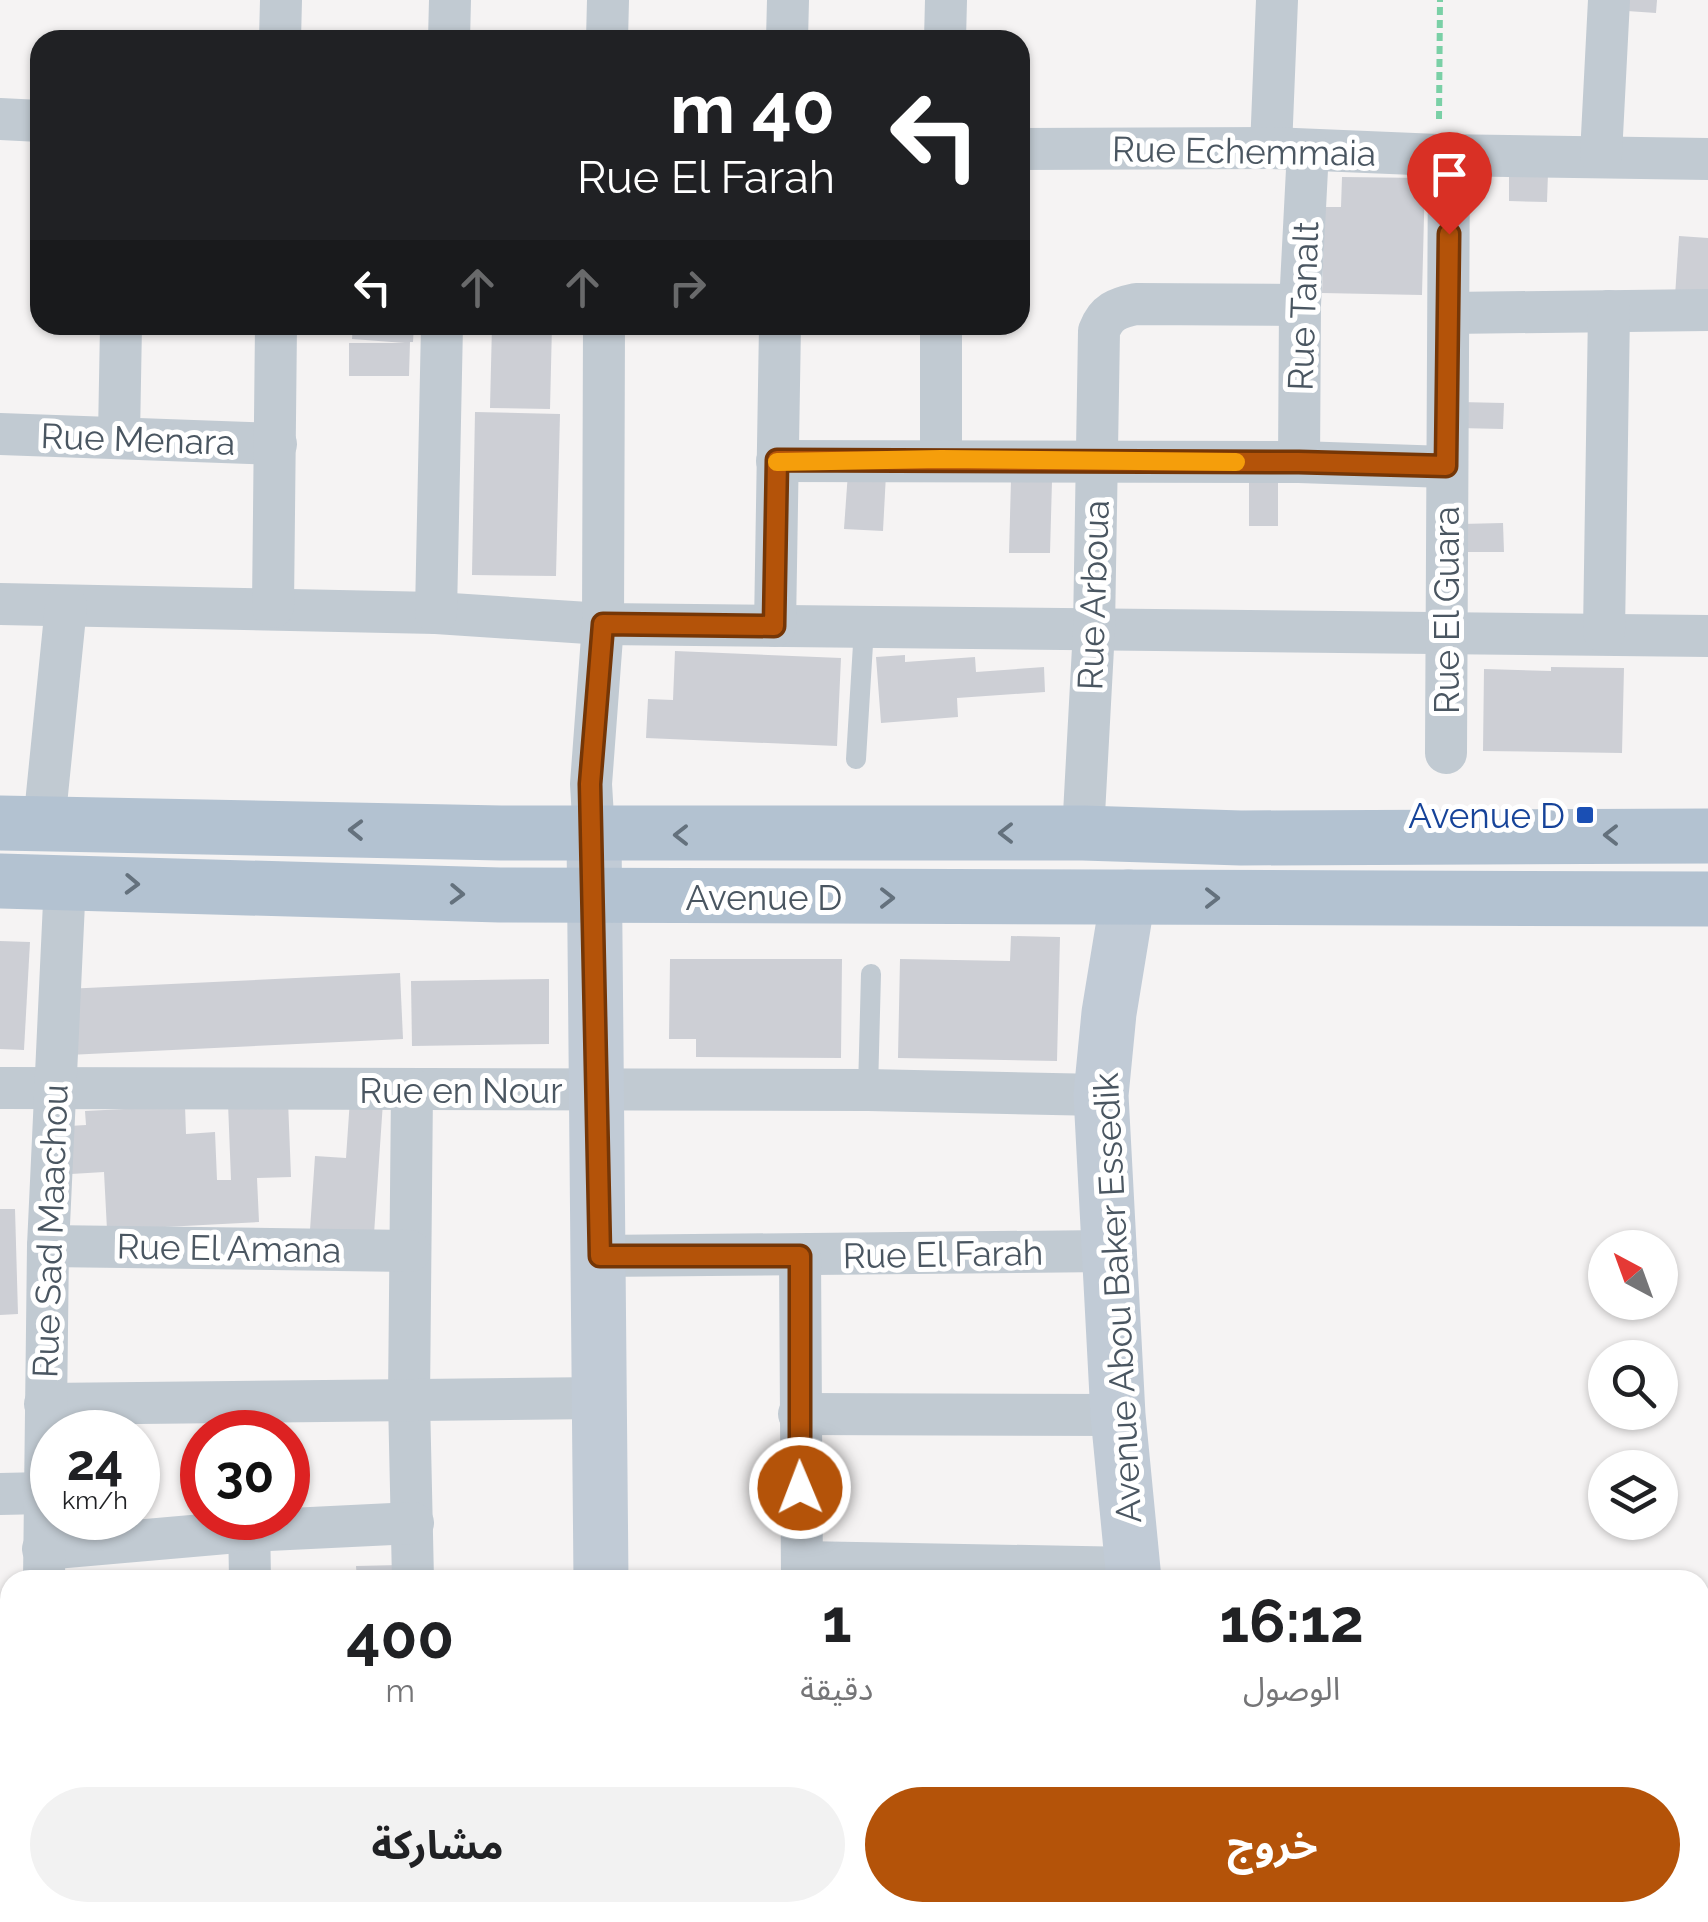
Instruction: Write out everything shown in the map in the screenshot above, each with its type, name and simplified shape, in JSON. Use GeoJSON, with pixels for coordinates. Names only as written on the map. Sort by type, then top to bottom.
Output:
{"type":"FeatureCollection","features":[{"type":"Feature","properties":{"kind":"main road","name":"Avenue D"},"geometry":{"type":"LineString","coordinates":[[22,824],[594,834],[1708,836]]}},
{"type":"Feature","properties":{"kind":"main road","name":"Avenue D"},"geometry":{"type":"LineString","coordinates":[[0,881],[594,896],[1708,899]]}},
{"type":"Feature","properties":{"kind":"street"},"geometry":{"type":"LineString","coordinates":[[280,0],[280,30]]}},
{"type":"Feature","properties":{"kind":"street"},"geometry":{"type":"LineString","coordinates":[[449,30],[450,0]]}},
{"type":"Feature","properties":{"kind":"street"},"geometry":{"type":"LineString","coordinates":[[607,30],[608,0]]}},
{"type":"Feature","properties":{"kind":"street"},"geometry":{"type":"LineString","coordinates":[[786,30],[788,0]]}},
{"type":"Feature","properties":{"kind":"street"},"geometry":{"type":"LineString","coordinates":[[945,30],[946,0]]}},
{"type":"Feature","properties":{"kind":"street","name":"Rue Tanalt"},"geometry":{"type":"LineString","coordinates":[[1276,0],[1300,305],[1299,462]]}},
{"type":"Feature","properties":{"kind":"street"},"geometry":{"type":"LineString","coordinates":[[1602,156],[1610,0]]}},
{"type":"Feature","properties":{"kind":"street"},"geometry":{"type":"LineString","coordinates":[[0,119],[30,120]]}},
{"type":"Feature","properties":{"kind":"street","name":"Rue Echemmaia"},"geometry":{"type":"LineString","coordinates":[[1030,150],[1290,149],[1444,156],[1708,159]]}},
{"type":"Feature","properties":{"kind":"street","name":"Rue El Guara"},"geometry":{"type":"LineString","coordinates":[[1444,156],[1449,313],[1446,753]]}},
{"type":"Feature","properties":{"kind":"street","name":"Rue Arboua"},"geometry":{"type":"LineString","coordinates":[[1084,833],[1094,630],[1099,330],[1104,316],[1136,304],[1300,305]]}},
{"type":"Feature","properties":{"kind":"street"},"geometry":{"type":"LineString","coordinates":[[1449,313],[1708,310]]}},
{"type":"Feature","properties":{"kind":"street"},"geometry":{"type":"LineString","coordinates":[[1604,632],[1608,312]]}},
{"type":"Feature","properties":{"kind":"street"},"geometry":{"type":"LineString","coordinates":[[119,436],[122,335]]}},
{"type":"Feature","properties":{"kind":"street"},"geometry":{"type":"LineString","coordinates":[[273,607],[276,335]]}},
{"type":"Feature","properties":{"kind":"street"},"geometry":{"type":"LineString","coordinates":[[436,613],[442,335]]}},
{"type":"Feature","properties":{"kind":"street"},"geometry":{"type":"LineString","coordinates":[[601,1570],[600,1256],[590,784],[603,624],[604,335]]}},
{"type":"Feature","properties":{"kind":"street"},"geometry":{"type":"LineString","coordinates":[[774,626],[780,335]]}},
{"type":"Feature","properties":{"kind":"street"},"geometry":{"type":"LineString","coordinates":[[941,459],[942,335]]}},
{"type":"Feature","properties":{"kind":"street","name":"Rue Menara"},"geometry":{"type":"LineString","coordinates":[[0,434],[276,444]]}},
{"type":"Feature","properties":{"kind":"street","name":"Rue El Guara"},"geometry":{"type":"LineString","coordinates":[[777,460],[1446,466]]}},
{"type":"Feature","properties":{"kind":"street"},"geometry":{"type":"LineString","coordinates":[[0,604],[273,607],[603,624],[1708,636]]}},
{"type":"Feature","properties":{"kind":"street"},"geometry":{"type":"LineString","coordinates":[[22,824],[66,606]]}},
{"type":"Feature","properties":{"kind":"street","name":"Rue Sad Maachou"},"geometry":{"type":"LineString","coordinates":[[45,1410],[64,882]]}},
{"type":"Feature","properties":{"kind":"street","name":"Avenue Abou Baker Essedik"},"geometry":{"type":"LineString","coordinates":[[1128,898],[1108,1013],[1101,1095],[1118,1415],[1134,1570]]}},
{"type":"Feature","properties":{"kind":"street","name":"Rue en Nour"},"geometry":{"type":"LineString","coordinates":[[0,1088],[868,1090],[1101,1095]]}},
{"type":"Feature","properties":{"kind":"street"},"geometry":{"type":"LineString","coordinates":[[412,1089],[409,1399],[413,1570]]}},
{"type":"Feature","properties":{"kind":"street","name":"Rue El Amana"},"geometry":{"type":"LineString","coordinates":[[48,1246],[410,1251]]}},
{"type":"Feature","properties":{"kind":"street","name":"Rue El Farah"},"geometry":{"type":"LineString","coordinates":[[600,1256],[1107,1251]]}},
{"type":"Feature","properties":{"kind":"street"},"geometry":{"type":"LineString","coordinates":[[800,1256],[802,1570]]}},
{"type":"Feature","properties":{"kind":"street"},"geometry":{"type":"LineString","coordinates":[[310,1411],[409,1399],[599,1398]]}},
{"type":"Feature","properties":{"kind":"street"},"geometry":{"type":"LineString","coordinates":[[45,1404],[180,1413]]}},
{"type":"Feature","properties":{"kind":"street"},"geometry":{"type":"LineString","coordinates":[[799,1414],[1118,1415]]}},
{"type":"Feature","properties":{"kind":"street"},"geometry":{"type":"LineString","coordinates":[[0,1494],[30,1494]]}},
{"type":"Feature","properties":{"kind":"street"},"geometry":{"type":"LineString","coordinates":[[310,1524],[413,1523]]}},
{"type":"Feature","properties":{"kind":"street"},"geometry":{"type":"LineString","coordinates":[[44,1564],[180,1537]]}},
{"type":"Feature","properties":{"kind":"street"},"geometry":{"type":"LineString","coordinates":[[249,1540],[250,1570]]}},
{"type":"Feature","properties":{"kind":"lane"},"geometry":{"type":"LineString","coordinates":[[856,759],[864,628]]}},
{"type":"Feature","properties":{"kind":"lane"},"geometry":{"type":"LineString","coordinates":[[868,1090],[871,974]]}},
{"type":"Feature","properties":{"kind":"path"},"geometry":{"type":"LineString","coordinates":[[1440,0],[1444,156]]}},
{"type":"Feature","properties":{"kind":"building"},"geometry":{"type":"Polygon","coordinates":[[[1628,0],[1657,0],[1656,13],[1627,11],[1628,0]]]}},
{"type":"Feature","properties":{"kind":"building"},"geometry":{"type":"Polygon","coordinates":[[[1509,173],[1548,173],[1547,202],[1509,201],[1509,173]]]}},
{"type":"Feature","properties":{"kind":"building"},"geometry":{"type":"Polygon","coordinates":[[[1342,177],[1425,178],[1422,295],[1322,293],[1325,207],[1341,207],[1342,177]]]}},
{"type":"Feature","properties":{"kind":"building"},"geometry":{"type":"Polygon","coordinates":[[[1679,236],[1708,238],[1708,298],[1675,296],[1679,236]]]}},
{"type":"Feature","properties":{"kind":"building"},"geometry":{"type":"Polygon","coordinates":[[[352,335],[413,335],[409,376],[349,376],[349,343],[405,343],[352,339],[352,335]]]}},
{"type":"Feature","properties":{"kind":"building"},"geometry":{"type":"Polygon","coordinates":[[[492,335],[552,335],[550,409],[490,408],[492,335]]]}},
{"type":"Feature","properties":{"kind":"building"},"geometry":{"type":"Polygon","coordinates":[[[1460,402],[1504,403],[1503,429],[1459,428],[1460,402]]]}},
{"type":"Feature","properties":{"kind":"building"},"geometry":{"type":"Polygon","coordinates":[[[475,412],[560,414],[556,576],[472,575],[475,412]]]}},
{"type":"Feature","properties":{"kind":"building"},"geometry":{"type":"Polygon","coordinates":[[[848,472],[886,474],[883,531],[844,529],[848,472]]]}},
{"type":"Feature","properties":{"kind":"building"},"geometry":{"type":"Polygon","coordinates":[[[1278,478],[1278,526],[1249,526],[1249,479],[1278,478]]]}},
{"type":"Feature","properties":{"kind":"building"},"geometry":{"type":"Polygon","coordinates":[[[1011,480],[1052,481],[1050,553],[1009,553],[1011,480]]]}},
{"type":"Feature","properties":{"kind":"building"},"geometry":{"type":"Polygon","coordinates":[[[1503,523],[1504,552],[1461,552],[1461,524],[1503,523]]]}},
{"type":"Feature","properties":{"kind":"building"},"geometry":{"type":"Polygon","coordinates":[[[675,651],[841,658],[837,746],[646,738],[648,699],[673,700],[675,651]]]}},
{"type":"Feature","properties":{"kind":"building"},"geometry":{"type":"Polygon","coordinates":[[[905,655],[905,662],[975,657],[976,672],[1044,667],[1045,692],[957,698],[958,717],[881,723],[876,657],[905,655]]]}},
{"type":"Feature","properties":{"kind":"building"},"geometry":{"type":"Polygon","coordinates":[[[1551,667],[1624,668],[1622,753],[1483,751],[1484,669],[1551,671],[1551,667]]]}},
{"type":"Feature","properties":{"kind":"building"},"geometry":{"type":"Polygon","coordinates":[[[1011,936],[1060,937],[1057,1061],[898,1058],[900,959],[1010,961],[1011,936]]]}},
{"type":"Feature","properties":{"kind":"building"},"geometry":{"type":"Polygon","coordinates":[[[0,941],[30,942],[24,1050],[0,1049],[0,941]]]}},
{"type":"Feature","properties":{"kind":"building"},"geometry":{"type":"Polygon","coordinates":[[[670,959],[842,959],[841,1058],[696,1057],[696,1039],[669,1039],[670,959]]]}},
{"type":"Feature","properties":{"kind":"building"},"geometry":{"type":"Polygon","coordinates":[[[400,973],[403,1039],[68,1055],[65,989],[400,973]]]}},
{"type":"Feature","properties":{"kind":"building"},"geometry":{"type":"Polygon","coordinates":[[[549,979],[549,1044],[412,1046],[411,981],[549,979]]]}},
{"type":"Feature","properties":{"kind":"building"},"geometry":{"type":"Polygon","coordinates":[[[350,1099],[383,1102],[374,1234],[310,1230],[315,1156],[346,1158],[350,1099]]]}},
{"type":"Feature","properties":{"kind":"building"},"geometry":{"type":"Polygon","coordinates":[[[288,1100],[291,1177],[257,1178],[259,1222],[107,1230],[104,1172],[71,1174],[69,1126],[86,1125],[85,1111],[185,1106],[186,1134],[215,1132],[217,1180],[231,1180],[228,1103],[288,1100]]]}},
{"type":"Feature","properties":{"kind":"building"},"geometry":{"type":"Polygon","coordinates":[[[0,1209],[15,1209],[18,1314],[0,1315],[0,1209]]]}},
{"type":"Feature","properties":{"kind":"building"},"geometry":{"type":"Polygon","coordinates":[[[400,1565],[400,1570],[356,1570],[356,1566],[400,1565]]]}},
{"type":"Feature","properties":{"kind":"slow traffic"},"geometry":{"type":"LineString","coordinates":[[777,462],[1236,462]]}},
{"type":"Feature","properties":{"kind":"place","name":"Avenue D"},"geometry":{"type":"Point","coordinates":[1585,815]}},
{"type":"Feature","properties":{"kind":"route"},"geometry":{"type":"LineString","coordinates":[[800,1488],[800,1256],[600,1256],[590,784],[603,624],[774,626],[777,460],[1446,466],[1449,234]]}}]}
